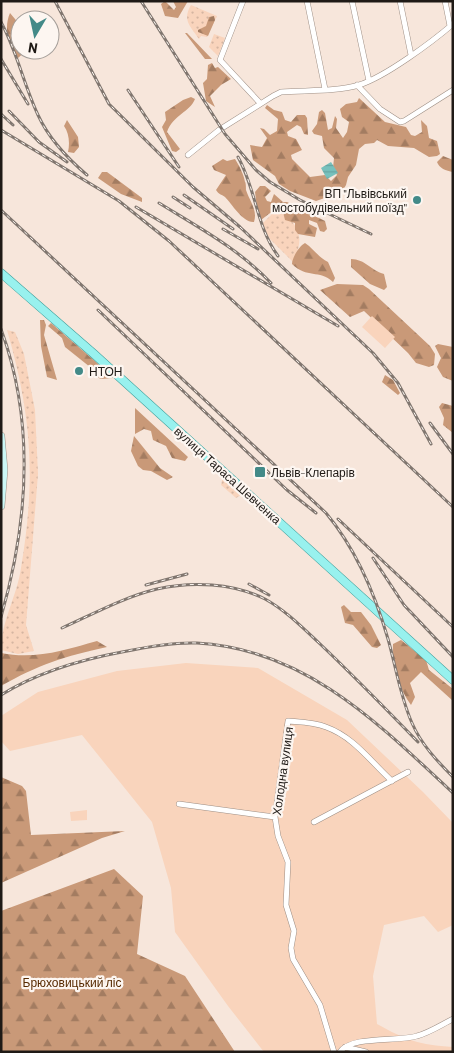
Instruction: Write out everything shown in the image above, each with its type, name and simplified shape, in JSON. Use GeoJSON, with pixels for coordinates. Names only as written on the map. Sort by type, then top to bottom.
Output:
{"type":"FeatureCollection","features":[{"type":"Feature","properties":{"kind":"main road","name":"вулиця Тараса Шевченка"},"geometry":{"type":"LineString","coordinates":[[1,273],[94,354],[453,680]]}},
{"type":"Feature","properties":{"kind":"main road"},"geometry":{"type":"LineString","coordinates":[[1,436],[4,470],[1,506]]}},
{"type":"Feature","properties":{"kind":"street"},"geometry":{"type":"LineString","coordinates":[[243,1],[220,60],[260,103]]}},
{"type":"Feature","properties":{"kind":"street"},"geometry":{"type":"LineString","coordinates":[[307,1],[325,89]]}},
{"type":"Feature","properties":{"kind":"street"},"geometry":{"type":"LineString","coordinates":[[352,1],[369,81]]}},
{"type":"Feature","properties":{"kind":"street"},"geometry":{"type":"LineString","coordinates":[[400,1],[411,55]]}},
{"type":"Feature","properties":{"kind":"street"},"geometry":{"type":"LineString","coordinates":[[188,155],[218,130],[281,92],[325,89],[357,85],[369,81],[411,55],[452,25],[445,1]]}},
{"type":"Feature","properties":{"kind":"street"},"geometry":{"type":"LineString","coordinates":[[357,85],[380,109],[400,122],[453,90]]}},
{"type":"Feature","properties":{"kind":"street","name":"Холодна вулиця"},"geometry":{"type":"LineString","coordinates":[[334,1052],[320,1005],[294,959],[292,951],[294,931],[286,905],[288,862],[278,836],[275,817],[288,721],[321,725],[340,734],[356,744],[392,781]]}},
{"type":"Feature","properties":{"kind":"street"},"geometry":{"type":"LineString","coordinates":[[314,822],[408,772]]}},
{"type":"Feature","properties":{"kind":"street"},"geometry":{"type":"LineString","coordinates":[[179,804],[275,817]]}},
{"type":"Feature","properties":{"kind":"street"},"geometry":{"type":"LineString","coordinates":[[342,1049],[367,1041],[417,1036],[453,1019]]}},
{"type":"Feature","properties":{"kind":"street"},"geometry":{"type":"LineString","coordinates":[[342,1049],[366,1052]]}},
{"type":"Feature","properties":{"kind":"shaded area"},"geometry":{"type":"Polygon","coordinates":[[[191,5],[217,16],[207,37],[201,36],[199,39],[188,23],[187,15],[191,5]]]}},
{"type":"Feature","properties":{"kind":"shaded area"},"geometry":{"type":"Polygon","coordinates":[[[214,34],[225,38],[218,56],[209,47],[214,34]]]}},
{"type":"Feature","properties":{"kind":"shaded area"},"geometry":{"type":"Polygon","coordinates":[[[279,207],[291,220],[298,232],[299,245],[293,262],[270,239],[262,224],[279,207]]]}},
{"type":"Feature","properties":{"kind":"shaded area"},"geometry":{"type":"Polygon","coordinates":[[[372,316],[395,337],[385,348],[362,327],[372,316]]]}},
{"type":"Feature","properties":{"kind":"shaded area"},"geometry":{"type":"Polygon","coordinates":[[[7,330],[15,332],[24,354],[35,410],[38,474],[26,625],[34,651],[18,654],[1,650],[4,629],[19,578],[26,536],[30,476],[29,448],[22,391],[7,330]]]}},
{"type":"Feature","properties":{"kind":"shaded area"},"geometry":{"type":"Polygon","coordinates":[[[223,476],[243,494],[236,498],[221,485],[223,476]]]}},
{"type":"Feature","properties":{"kind":"shaded area"},"geometry":{"type":"Polygon","coordinates":[[[186,663],[258,668],[347,720],[453,823],[453,925],[438,932],[424,916],[384,925],[373,976],[377,1024],[413,1041],[453,1047],[453,1052],[264,1052],[228,1006],[175,932],[171,888],[152,822],[82,735],[10,751],[1,741],[1,716],[38,692],[117,671],[186,663]]]}},
{"type":"Feature","properties":{"kind":"shaded area"},"geometry":{"type":"Polygon","coordinates":[[[87,810],[87,820],[71,821],[70,812],[87,810]]]}},
{"type":"Feature","properties":{"kind":"green space"},"geometry":{"type":"Polygon","coordinates":[[[165,1],[174,10],[176,7],[173,1],[188,1],[178,18],[165,16],[161,4],[165,1]]]}},
{"type":"Feature","properties":{"kind":"green space"},"geometry":{"type":"Polygon","coordinates":[[[10,13],[10,45],[7,30],[10,13]]]}},
{"type":"Feature","properties":{"kind":"green space"},"geometry":{"type":"Polygon","coordinates":[[[214,16],[215,20],[208,36],[198,32],[198,30],[206,26],[209,17],[214,16]]]}},
{"type":"Feature","properties":{"kind":"green space"},"geometry":{"type":"Polygon","coordinates":[[[185,33],[187,33],[212,59],[205,59],[185,33]]]}},
{"type":"Feature","properties":{"kind":"green space"},"geometry":{"type":"Polygon","coordinates":[[[212,63],[215,68],[218,67],[231,79],[221,85],[210,96],[215,107],[206,101],[203,83],[207,79],[208,65],[212,63]]]}},
{"type":"Feature","properties":{"kind":"green space"},"geometry":{"type":"Polygon","coordinates":[[[191,97],[195,99],[193,103],[173,121],[167,132],[180,149],[176,152],[172,151],[162,127],[166,120],[165,112],[191,97]]]}},
{"type":"Feature","properties":{"kind":"green space"},"geometry":{"type":"Polygon","coordinates":[[[359,98],[385,122],[406,127],[411,135],[415,136],[422,132],[421,120],[427,126],[429,138],[437,141],[440,154],[429,157],[414,148],[388,146],[377,140],[374,143],[365,144],[359,149],[356,165],[348,177],[342,192],[316,201],[290,191],[279,184],[275,176],[253,160],[250,145],[262,147],[267,138],[260,128],[270,135],[277,131],[278,119],[265,108],[267,105],[274,110],[282,112],[285,120],[291,122],[297,115],[305,115],[307,118],[308,135],[304,134],[301,127],[297,125],[287,132],[288,136],[296,139],[302,150],[291,155],[292,159],[310,177],[325,175],[331,181],[337,175],[333,168],[334,158],[324,148],[322,136],[314,134],[312,131],[317,124],[319,112],[322,110],[325,113],[328,130],[332,128],[335,116],[337,119],[336,128],[343,138],[347,132],[349,122],[342,117],[340,109],[346,104],[357,102],[359,98]]]}},
{"type":"Feature","properties":{"kind":"green space"},"geometry":{"type":"Polygon","coordinates":[[[67,120],[78,137],[79,147],[74,153],[68,152],[69,138],[64,126],[67,120]]]}},
{"type":"Feature","properties":{"kind":"green space"},"geometry":{"type":"Polygon","coordinates":[[[443,156],[453,160],[453,172],[439,166],[437,162],[443,156]]]}},
{"type":"Feature","properties":{"kind":"green space"},"geometry":{"type":"Polygon","coordinates":[[[223,159],[227,161],[235,159],[240,167],[246,190],[254,209],[254,222],[246,220],[216,190],[226,175],[214,170],[212,166],[223,159]]]}},
{"type":"Feature","properties":{"kind":"green space"},"geometry":{"type":"Polygon","coordinates":[[[102,172],[107,172],[142,198],[142,202],[121,194],[98,178],[102,172]]]}},
{"type":"Feature","properties":{"kind":"green space"},"geometry":{"type":"Polygon","coordinates":[[[260,186],[265,186],[271,191],[265,197],[267,201],[271,202],[274,194],[283,202],[287,202],[325,221],[327,229],[324,232],[320,231],[317,223],[309,220],[309,224],[317,228],[315,237],[298,234],[295,230],[295,223],[285,220],[283,212],[274,210],[261,220],[258,216],[255,192],[260,186]]]}},
{"type":"Feature","properties":{"kind":"green space"},"geometry":{"type":"Polygon","coordinates":[[[305,243],[328,262],[335,278],[333,282],[323,276],[297,269],[292,264],[296,252],[305,243]]]}},
{"type":"Feature","properties":{"kind":"green space"},"geometry":{"type":"Polygon","coordinates":[[[351,259],[360,261],[384,274],[387,287],[384,290],[370,284],[351,267],[351,259]]]}},
{"type":"Feature","properties":{"kind":"green space"},"geometry":{"type":"Polygon","coordinates":[[[337,284],[363,285],[369,289],[430,346],[435,354],[434,365],[429,367],[416,363],[364,311],[350,317],[320,290],[337,284]]]}},
{"type":"Feature","properties":{"kind":"green space"},"geometry":{"type":"Polygon","coordinates":[[[40,320],[44,320],[46,325],[44,335],[57,380],[47,377],[41,346],[40,320]]]}},
{"type":"Feature","properties":{"kind":"green space"},"geometry":{"type":"Polygon","coordinates":[[[51,323],[113,378],[101,379],[92,375],[90,367],[65,347],[62,338],[48,326],[51,323]]]}},
{"type":"Feature","properties":{"kind":"green space"},"geometry":{"type":"Polygon","coordinates":[[[438,344],[453,347],[453,381],[443,377],[437,367],[441,358],[435,346],[438,344]]]}},
{"type":"Feature","properties":{"kind":"green space"},"geometry":{"type":"Polygon","coordinates":[[[385,375],[393,380],[400,393],[398,395],[382,382],[385,375]]]}},
{"type":"Feature","properties":{"kind":"green space"},"geometry":{"type":"Polygon","coordinates":[[[442,403],[453,406],[453,433],[443,425],[444,418],[439,407],[442,403]]]}},
{"type":"Feature","properties":{"kind":"green space"},"geometry":{"type":"Polygon","coordinates":[[[135,408],[188,457],[185,461],[172,458],[166,446],[153,440],[151,431],[144,429],[135,434],[135,408]]]}},
{"type":"Feature","properties":{"kind":"green space"},"geometry":{"type":"Polygon","coordinates":[[[134,436],[160,468],[173,477],[167,480],[138,466],[131,451],[134,436]]]}},
{"type":"Feature","properties":{"kind":"green space"},"geometry":{"type":"Polygon","coordinates":[[[344,605],[351,612],[361,612],[371,625],[381,645],[377,648],[372,647],[353,625],[345,623],[341,607],[344,605]]]}},
{"type":"Feature","properties":{"kind":"green space"},"geometry":{"type":"Polygon","coordinates":[[[401,640],[426,660],[429,670],[453,689],[453,701],[421,672],[410,683],[415,697],[411,705],[397,676],[394,659],[393,644],[401,640]]]}},
{"type":"Feature","properties":{"kind":"green space"},"geometry":{"type":"Polygon","coordinates":[[[97,641],[107,647],[52,662],[27,672],[1,686],[1,653],[38,655],[62,651],[97,641]]]}},
{"type":"Feature","properties":{"kind":"green space"},"geometry":{"type":"Polygon","coordinates":[[[1,777],[22,786],[26,791],[31,835],[125,831],[102,838],[1,883],[1,777]]]}},
{"type":"Feature","properties":{"kind":"green space","name":"Брюховицький ліс"},"geometry":{"type":"Polygon","coordinates":[[[114,869],[143,896],[137,954],[185,976],[235,1052],[1,1052],[1,911],[114,869]]]}},
{"type":"Feature","properties":{"kind":"water"},"geometry":{"type":"Polygon","coordinates":[[[331,162],[338,173],[327,179],[321,168],[331,162]]]}},
{"type":"Feature","properties":{"kind":"railway"},"geometry":{"type":"LineString","coordinates":[[55,1],[109,104],[193,187],[240,227],[373,353],[398,383],[431,444]]}},
{"type":"Feature","properties":{"kind":"railway"},"geometry":{"type":"LineString","coordinates":[[141,1],[225,134],[256,170],[270,182],[300,200],[371,234]]}},
{"type":"Feature","properties":{"kind":"railway"},"geometry":{"type":"LineString","coordinates":[[1,22],[12,45],[42,124],[59,148],[87,175]]}},
{"type":"Feature","properties":{"kind":"railway"},"geometry":{"type":"LineString","coordinates":[[1,59],[28,104]]}},
{"type":"Feature","properties":{"kind":"railway"},"geometry":{"type":"LineString","coordinates":[[128,90],[179,167]]}},
{"type":"Feature","properties":{"kind":"railway"},"geometry":{"type":"LineString","coordinates":[[9,111],[39,142],[67,162]]}},
{"type":"Feature","properties":{"kind":"railway"},"geometry":{"type":"LineString","coordinates":[[1,114],[13,125]]}},
{"type":"Feature","properties":{"kind":"railway"},"geometry":{"type":"LineString","coordinates":[[1,130],[119,201],[169,241],[453,507]]}},
{"type":"Feature","properties":{"kind":"railway"},"geometry":{"type":"LineString","coordinates":[[238,157],[249,182],[260,220],[278,256]]}},
{"type":"Feature","properties":{"kind":"railway"},"geometry":{"type":"LineString","coordinates":[[184,195],[233,229]]}},
{"type":"Feature","properties":{"kind":"railway"},"geometry":{"type":"LineString","coordinates":[[173,197],[190,208]]}},
{"type":"Feature","properties":{"kind":"railway"},"geometry":{"type":"LineString","coordinates":[[159,203],[232,249],[271,283]]}},
{"type":"Feature","properties":{"kind":"railway"},"geometry":{"type":"LineString","coordinates":[[136,207],[338,326]]}},
{"type":"Feature","properties":{"kind":"railway"},"geometry":{"type":"LineString","coordinates":[[1,210],[326,513],[347,542],[371,589],[388,639],[404,702],[416,731],[430,752],[453,777]]}},
{"type":"Feature","properties":{"kind":"railway"},"geometry":{"type":"LineString","coordinates":[[223,229],[258,249]]}},
{"type":"Feature","properties":{"kind":"railway"},"geometry":{"type":"LineString","coordinates":[[98,310],[287,490],[316,513]]}},
{"type":"Feature","properties":{"kind":"railway"},"geometry":{"type":"LineString","coordinates":[[1,329],[12,364],[19,400],[23,436],[24,473],[17,545],[1,617]]}},
{"type":"Feature","properties":{"kind":"railway"},"geometry":{"type":"LineString","coordinates":[[430,423],[453,454]]}},
{"type":"Feature","properties":{"kind":"railway"},"geometry":{"type":"LineString","coordinates":[[338,519],[453,627]]}},
{"type":"Feature","properties":{"kind":"railway"},"geometry":{"type":"LineString","coordinates":[[373,558],[404,605],[453,657]]}},
{"type":"Feature","properties":{"kind":"railway"},"geometry":{"type":"LineString","coordinates":[[146,585],[187,574]]}},
{"type":"Feature","properties":{"kind":"railway"},"geometry":{"type":"LineString","coordinates":[[249,584],[269,595]]}},
{"type":"Feature","properties":{"kind":"railway"},"geometry":{"type":"LineString","coordinates":[[62,628],[133,596],[170,586],[212,585],[253,594],[272,603],[286,613],[331,654],[418,742]]}},
{"type":"Feature","properties":{"kind":"railway"},"geometry":{"type":"LineString","coordinates":[[1,695],[44,673],[90,659],[131,650],[178,643],[197,643],[236,648],[272,659],[306,675],[337,694],[368,716],[453,793]]}},
{"type":"Feature","properties":{"kind":"place","name":"ВП \"Львівський мостобудівельний поїзд\""},"geometry":{"type":"Point","coordinates":[417,200]}},
{"type":"Feature","properties":{"kind":"place","name":"НТОН"},"geometry":{"type":"Point","coordinates":[79,371]}},
{"type":"Feature","properties":{"kind":"place","name":"Львів-Клепарів"},"geometry":{"type":"Point","coordinates":[260,472]}}]}
